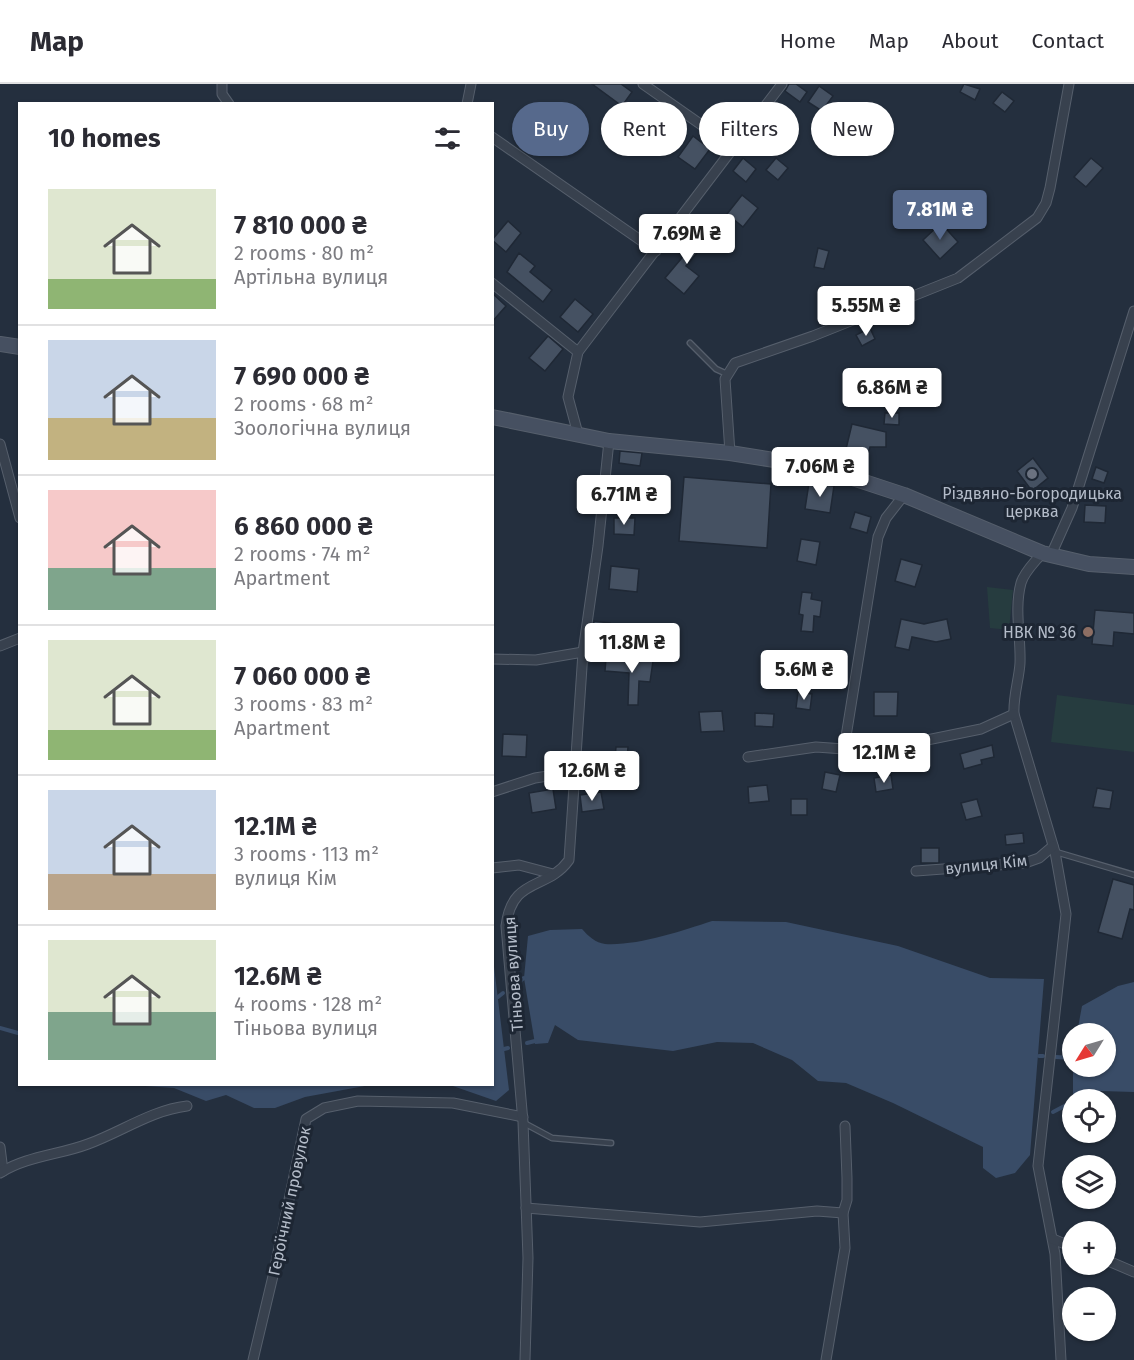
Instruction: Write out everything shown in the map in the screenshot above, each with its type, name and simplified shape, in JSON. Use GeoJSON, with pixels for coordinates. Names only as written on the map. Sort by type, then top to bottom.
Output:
{"type":"FeatureCollection","features":[{"type":"Feature","properties":{"kind":"street"},"geometry":{"type":"LineString","coordinates":[[222,84],[222,94],[228,102]]}},
{"type":"Feature","properties":{"kind":"street"},"geometry":{"type":"LineString","coordinates":[[466,102],[471,84]]}},
{"type":"Feature","properties":{"kind":"street"},"geometry":{"type":"LineString","coordinates":[[643,84],[699,123]]}},
{"type":"Feature","properties":{"kind":"street"},"geometry":{"type":"LineString","coordinates":[[768,102],[782,84]]}},
{"type":"Feature","properties":{"kind":"street"},"geometry":{"type":"LineString","coordinates":[[730,453],[725,395],[727,374],[735,363],[813,336],[950,282],[1038,218],[1046,203],[1069,84]]}},
{"type":"Feature","properties":{"kind":"street"},"geometry":{"type":"LineString","coordinates":[[494,137],[656,251]]}},
{"type":"Feature","properties":{"kind":"street"},"geometry":{"type":"LineString","coordinates":[[578,434],[568,397],[578,352],[726,156]]}},
{"type":"Feature","properties":{"kind":"street"},"geometry":{"type":"LineString","coordinates":[[494,285],[578,352]]}},
{"type":"Feature","properties":{"kind":"street"},"geometry":{"type":"LineString","coordinates":[[1062,1360],[1053,1239],[1038,1166],[1066,914],[1054,849],[1014,714],[1013,698],[1020,664],[1018,618],[1021,583],[1030,567],[1047,554],[1072,508],[1132,327],[1134,311]]}},
{"type":"Feature","properties":{"kind":"street"},"geometry":{"type":"LineString","coordinates":[[0,346],[18,347]]}},
{"type":"Feature","properties":{"kind":"street"},"geometry":{"type":"LineString","coordinates":[[494,417],[609,441],[730,453],[819,467],[904,495],[1047,554],[1089,564],[1134,567]]}},
{"type":"Feature","properties":{"kind":"street","name":"Тіньова вулиця"},"geometry":{"type":"LineString","coordinates":[[525,1360],[528,1258],[523,1120],[506,926],[508,909],[519,893],[562,870],[569,861],[572,849],[574,772],[583,652],[598,546],[609,441]]}},
{"type":"Feature","properties":{"kind":"street"},"geometry":{"type":"LineString","coordinates":[[0,444],[18,511]]}},
{"type":"Feature","properties":{"kind":"street"},"geometry":{"type":"LineString","coordinates":[[844,749],[878,537],[886,518],[904,495]]}},
{"type":"Feature","properties":{"kind":"street"},"geometry":{"type":"LineString","coordinates":[[0,646],[18,639]]}},
{"type":"Feature","properties":{"kind":"street"},"geometry":{"type":"LineString","coordinates":[[494,659],[536,660],[583,652]]}},
{"type":"Feature","properties":{"kind":"street"},"geometry":{"type":"LineString","coordinates":[[748,757],[816,747],[844,749],[927,740],[981,729],[1014,714]]}},
{"type":"Feature","properties":{"kind":"street"},"geometry":{"type":"LineString","coordinates":[[494,791],[535,778],[574,772]]}},
{"type":"Feature","properties":{"kind":"street","name":"вулиця Кім"},"geometry":{"type":"LineString","coordinates":[[916,871],[1025,863],[1054,849]]}},
{"type":"Feature","properties":{"kind":"street"},"geometry":{"type":"LineString","coordinates":[[494,868],[519,865],[553,874]]}},
{"type":"Feature","properties":{"kind":"street","name":"Героїчний провулок"},"geometry":{"type":"LineString","coordinates":[[252,1360],[273,1276],[306,1119],[324,1108],[358,1101],[453,1103],[523,1120]]}},
{"type":"Feature","properties":{"kind":"street"},"geometry":{"type":"LineString","coordinates":[[0,1147],[2,1172],[17,1162],[89,1144],[168,1108],[187,1106]]}},
{"type":"Feature","properties":{"kind":"street"},"geometry":{"type":"LineString","coordinates":[[826,1360],[844,1248],[843,1213],[847,1200],[846,1126]]}},
{"type":"Feature","properties":{"kind":"street"},"geometry":{"type":"LineString","coordinates":[[526,1208],[700,1222],[817,1211],[843,1213]]}},
{"type":"Feature","properties":{"kind":"street"},"geometry":{"type":"LineString","coordinates":[[1053,1239],[1062,1242]]}},
{"type":"Feature","properties":{"kind":"street"},"geometry":{"type":"LineString","coordinates":[[1116,1264],[1134,1272]]}},
{"type":"Feature","properties":{"kind":"lane"},"geometry":{"type":"LineString","coordinates":[[690,344],[716,369],[727,374]]}},
{"type":"Feature","properties":{"kind":"lane"},"geometry":{"type":"LineString","coordinates":[[1054,849],[1134,875]]}},
{"type":"Feature","properties":{"kind":"lane"},"geometry":{"type":"LineString","coordinates":[[523,1120],[552,1138],[611,1143]]}},
{"type":"Feature","properties":{"kind":"green space"},"geometry":{"type":"Polygon","coordinates":[[[987,587],[1013,590],[1009,630],[990,628],[987,587]]]}},
{"type":"Feature","properties":{"kind":"green space"},"geometry":{"type":"Polygon","coordinates":[[[1057,695],[1134,705],[1134,752],[1051,742],[1057,695]]]}},
{"type":"Feature","properties":{"kind":"water"},"geometry":{"type":"Polygon","coordinates":[[[712,921],[786,922],[898,946],[990,978],[1044,979],[1030,1155],[1015,1173],[996,1178],[983,1168],[983,1147],[846,1083],[818,1081],[792,1060],[753,1043],[717,1042],[673,1051],[578,1040],[555,1025],[548,1043],[535,1044],[524,978],[528,936],[550,930],[582,929],[590,937],[605,944],[631,943],[712,921]]]}},
{"type":"Feature","properties":{"kind":"water"},"geometry":{"type":"Polygon","coordinates":[[[494,966],[509,1090],[496,1101],[453,1086],[494,1086],[494,966]]]}},
{"type":"Feature","properties":{"kind":"water"},"geometry":{"type":"Polygon","coordinates":[[[1134,982],[1134,1092],[1116,1091],[1116,1089],[1073,1089],[1073,1077],[1116,1077],[1116,1023],[1079,1023],[1082,1006],[1118,986],[1134,982]]]}},
{"type":"Feature","properties":{"kind":"water"},"geometry":{"type":"Polygon","coordinates":[[[145,1086],[365,1086],[305,1097],[275,1108],[254,1108],[226,1095],[206,1101],[174,1088],[145,1086]]]}},
{"type":"Feature","properties":{"kind":"building"},"geometry":{"type":"Polygon","coordinates":[[[592,84],[621,84],[632,92],[625,102],[617,102],[592,84]]]}},
{"type":"Feature","properties":{"kind":"building"},"geometry":{"type":"Polygon","coordinates":[[[789,84],[796,84],[807,92],[800,102],[785,91],[789,84]]]}},
{"type":"Feature","properties":{"kind":"building"},"geometry":{"type":"Polygon","coordinates":[[[964,84],[980,89],[975,100],[960,92],[964,84]]]}},
{"type":"Feature","properties":{"kind":"building"},"geometry":{"type":"Polygon","coordinates":[[[819,86],[833,96],[829,102],[811,102],[811,104],[808,102],[819,86]]]}},
{"type":"Feature","properties":{"kind":"building"},"geometry":{"type":"Polygon","coordinates":[[[1002,92],[1014,101],[1005,112],[993,103],[1002,92]]]}},
{"type":"Feature","properties":{"kind":"building"},"geometry":{"type":"Polygon","coordinates":[[[693,136],[699,141],[699,156],[705,156],[695,169],[678,157],[687,156],[687,144],[693,136]]]}},
{"type":"Feature","properties":{"kind":"building"},"geometry":{"type":"Polygon","coordinates":[[[743,158],[756,169],[746,182],[733,171],[743,158]]]}},
{"type":"Feature","properties":{"kind":"building"},"geometry":{"type":"Polygon","coordinates":[[[776,158],[788,168],[778,180],[766,170],[776,158]]]}},
{"type":"Feature","properties":{"kind":"building"},"geometry":{"type":"Polygon","coordinates":[[[1091,158],[1103,168],[1086,187],[1074,177],[1091,158]]]}},
{"type":"Feature","properties":{"kind":"building"},"geometry":{"type":"Polygon","coordinates":[[[742,195],[758,208],[743,227],[727,214],[742,195]]]}},
{"type":"Feature","properties":{"kind":"building"},"geometry":{"type":"Polygon","coordinates":[[[508,221],[521,233],[506,252],[494,242],[494,238],[508,221]]]}},
{"type":"Feature","properties":{"kind":"building"},"geometry":{"type":"Polygon","coordinates":[[[941,223],[958,242],[940,259],[923,240],[941,223]]]}},
{"type":"Feature","properties":{"kind":"building"},"geometry":{"type":"Polygon","coordinates":[[[694,230],[707,241],[686,266],[699,276],[684,294],[665,278],[691,247],[684,242],[694,230]]]}},
{"type":"Feature","properties":{"kind":"building"},"geometry":{"type":"Polygon","coordinates":[[[818,248],[829,251],[824,269],[814,267],[818,248]]]}},
{"type":"Feature","properties":{"kind":"building"},"geometry":{"type":"Polygon","coordinates":[[[519,253],[535,266],[530,272],[552,290],[543,302],[507,272],[519,253]]]}},
{"type":"Feature","properties":{"kind":"building"},"geometry":{"type":"Polygon","coordinates":[[[494,295],[506,306],[494,320],[494,295]]]}},
{"type":"Feature","properties":{"kind":"building"},"geometry":{"type":"Polygon","coordinates":[[[575,299],[593,314],[578,332],[560,317],[575,299]]]}},
{"type":"Feature","properties":{"kind":"building"},"geometry":{"type":"Polygon","coordinates":[[[870,328],[875,339],[862,346],[856,335],[870,328]]]}},
{"type":"Feature","properties":{"kind":"building"},"geometry":{"type":"Polygon","coordinates":[[[548,336],[563,349],[545,371],[529,358],[548,336]]]}},
{"type":"Feature","properties":{"kind":"building"},"geometry":{"type":"Polygon","coordinates":[[[885,413],[899,413],[899,425],[884,424],[885,413]]]}},
{"type":"Feature","properties":{"kind":"building"},"geometry":{"type":"Polygon","coordinates":[[[852,424],[886,432],[886,447],[870,447],[868,454],[846,449],[852,424]]]}},
{"type":"Feature","properties":{"kind":"building"},"geometry":{"type":"Polygon","coordinates":[[[620,451],[642,453],[640,466],[619,463],[620,451]]]}},
{"type":"Feature","properties":{"kind":"building","name":"Різдвяно-Богородицька церква"},"geometry":{"type":"Polygon","coordinates":[[[1033,458],[1048,478],[1032,491],[1017,471],[1033,458]]]}},
{"type":"Feature","properties":{"kind":"building"},"geometry":{"type":"Polygon","coordinates":[[[1096,467],[1108,472],[1104,483],[1092,479],[1096,467]]]}},
{"type":"Feature","properties":{"kind":"building"},"geometry":{"type":"Polygon","coordinates":[[[684,477],[771,484],[767,548],[679,541],[684,477]]]}},
{"type":"Feature","properties":{"kind":"building"},"geometry":{"type":"Polygon","coordinates":[[[809,483],[834,486],[830,513],[805,509],[809,483]]]}},
{"type":"Feature","properties":{"kind":"building"},"geometry":{"type":"Polygon","coordinates":[[[1085,505],[1106,506],[1105,523],[1084,522],[1085,505]]]}},
{"type":"Feature","properties":{"kind":"building"},"geometry":{"type":"Polygon","coordinates":[[[855,512],[871,517],[867,533],[850,528],[855,512]]]}},
{"type":"Feature","properties":{"kind":"building"},"geometry":{"type":"Polygon","coordinates":[[[614,518],[635,518],[634,535],[614,534],[614,518]]]}},
{"type":"Feature","properties":{"kind":"building"},"geometry":{"type":"Polygon","coordinates":[[[801,539],[820,542],[816,565],[797,561],[801,539]]]}},
{"type":"Feature","properties":{"kind":"building"},"geometry":{"type":"Polygon","coordinates":[[[901,559],[922,565],[915,587],[895,581],[901,559]]]}},
{"type":"Feature","properties":{"kind":"building"},"geometry":{"type":"Polygon","coordinates":[[[611,566],[639,569],[637,592],[609,589],[611,566]]]}},
{"type":"Feature","properties":{"kind":"building"},"geometry":{"type":"Polygon","coordinates":[[[802,592],[812,593],[811,599],[822,601],[820,617],[814,616],[813,632],[801,631],[803,615],[799,614],[802,592]]]}},
{"type":"Feature","properties":{"kind":"building"},"geometry":{"type":"Polygon","coordinates":[[[1095,610],[1134,613],[1134,634],[1114,632],[1113,646],[1092,644],[1095,610]]]}},
{"type":"Feature","properties":{"kind":"building"},"geometry":{"type":"Polygon","coordinates":[[[901,619],[924,624],[947,619],[951,639],[936,642],[912,637],[909,650],[895,647],[901,619]]]}},
{"type":"Feature","properties":{"kind":"building"},"geometry":{"type":"Polygon","coordinates":[[[594,621],[610,623],[609,639],[592,637],[594,621]]]}},
{"type":"Feature","properties":{"kind":"building"},"geometry":{"type":"Polygon","coordinates":[[[606,658],[653,661],[650,682],[639,681],[638,705],[628,705],[629,673],[605,671],[606,658]]]}},
{"type":"Feature","properties":{"kind":"building"},"geometry":{"type":"Polygon","coordinates":[[[798,692],[812,694],[810,710],[796,708],[798,692]]]}},
{"type":"Feature","properties":{"kind":"building"},"geometry":{"type":"Polygon","coordinates":[[[874,692],[898,692],[897,716],[874,716],[874,692]]]}},
{"type":"Feature","properties":{"kind":"building"},"geometry":{"type":"Polygon","coordinates":[[[722,711],[724,731],[701,732],[699,712],[722,711]]]}},
{"type":"Feature","properties":{"kind":"building"},"geometry":{"type":"Polygon","coordinates":[[[755,713],[774,714],[773,727],[755,726],[755,713]]]}},
{"type":"Feature","properties":{"kind":"building"},"geometry":{"type":"Polygon","coordinates":[[[503,734],[527,735],[526,757],[502,756],[503,734]]]}},
{"type":"Feature","properties":{"kind":"building"},"geometry":{"type":"Polygon","coordinates":[[[992,745],[994,757],[981,760],[982,764],[964,769],[960,754],[992,745]]]}},
{"type":"Feature","properties":{"kind":"building"},"geometry":{"type":"Polygon","coordinates":[[[616,747],[628,747],[626,770],[614,769],[616,747]]]}},
{"type":"Feature","properties":{"kind":"building"},"geometry":{"type":"Polygon","coordinates":[[[825,772],[840,775],[836,792],[822,789],[825,772]]]}},
{"type":"Feature","properties":{"kind":"building"},"geometry":{"type":"Polygon","coordinates":[[[891,775],[893,789],[876,792],[874,778],[891,775]]]}},
{"type":"Feature","properties":{"kind":"building"},"geometry":{"type":"Polygon","coordinates":[[[767,785],[769,801],[749,803],[748,787],[767,785]]]}},
{"type":"Feature","properties":{"kind":"building"},"geometry":{"type":"Polygon","coordinates":[[[1097,788],[1113,791],[1110,809],[1093,807],[1097,788]]]}},
{"type":"Feature","properties":{"kind":"building"},"geometry":{"type":"Polygon","coordinates":[[[553,789],[556,809],[532,813],[529,793],[553,789]]]}},
{"type":"Feature","properties":{"kind":"building"},"geometry":{"type":"Polygon","coordinates":[[[601,792],[604,809],[582,812],[580,795],[601,792]]]}},
{"type":"Feature","properties":{"kind":"building"},"geometry":{"type":"Polygon","coordinates":[[[791,799],[807,799],[807,815],[791,815],[791,799]]]}},
{"type":"Feature","properties":{"kind":"building"},"geometry":{"type":"Polygon","coordinates":[[[977,799],[982,816],[966,820],[961,803],[977,799]]]}},
{"type":"Feature","properties":{"kind":"building"},"geometry":{"type":"Polygon","coordinates":[[[1023,833],[1024,843],[1006,845],[1005,835],[1023,833]]]}},
{"type":"Feature","properties":{"kind":"building"},"geometry":{"type":"Polygon","coordinates":[[[921,848],[939,848],[939,863],[921,863],[921,848]]]}},
{"type":"Feature","properties":{"kind":"building"},"geometry":{"type":"Polygon","coordinates":[[[1113,879],[1134,885],[1134,910],[1130,909],[1122,939],[1098,932],[1113,879]]]}},
{"type":"Feature","properties":{"kind":"waterway"},"geometry":{"type":"LineString","coordinates":[[498,997],[503,993]]}},
{"type":"Feature","properties":{"kind":"waterway"},"geometry":{"type":"LineString","coordinates":[[0,1028],[18,1033]]}},
{"type":"Feature","properties":{"kind":"waterway"},"geometry":{"type":"LineString","coordinates":[[527,1043],[535,1041]]}},
{"type":"Feature","properties":{"kind":"waterway"},"geometry":{"type":"LineString","coordinates":[[504,1049],[508,1048]]}},
{"type":"Feature","properties":{"kind":"waterway"},"geometry":{"type":"LineString","coordinates":[[1056,1057],[1062,1057]]}},
{"type":"Feature","properties":{"kind":"waterway"},"geometry":{"type":"LineString","coordinates":[[1053,1112],[1062,1107]]}},
{"type":"Feature","properties":{"kind":"place","name":"Різдвяно-Богородицька церква"},"geometry":{"type":"Point","coordinates":[1032,474]}},
{"type":"Feature","properties":{"kind":"place","name":"НВК № 36"},"geometry":{"type":"Point","coordinates":[1088,632]}}]}
